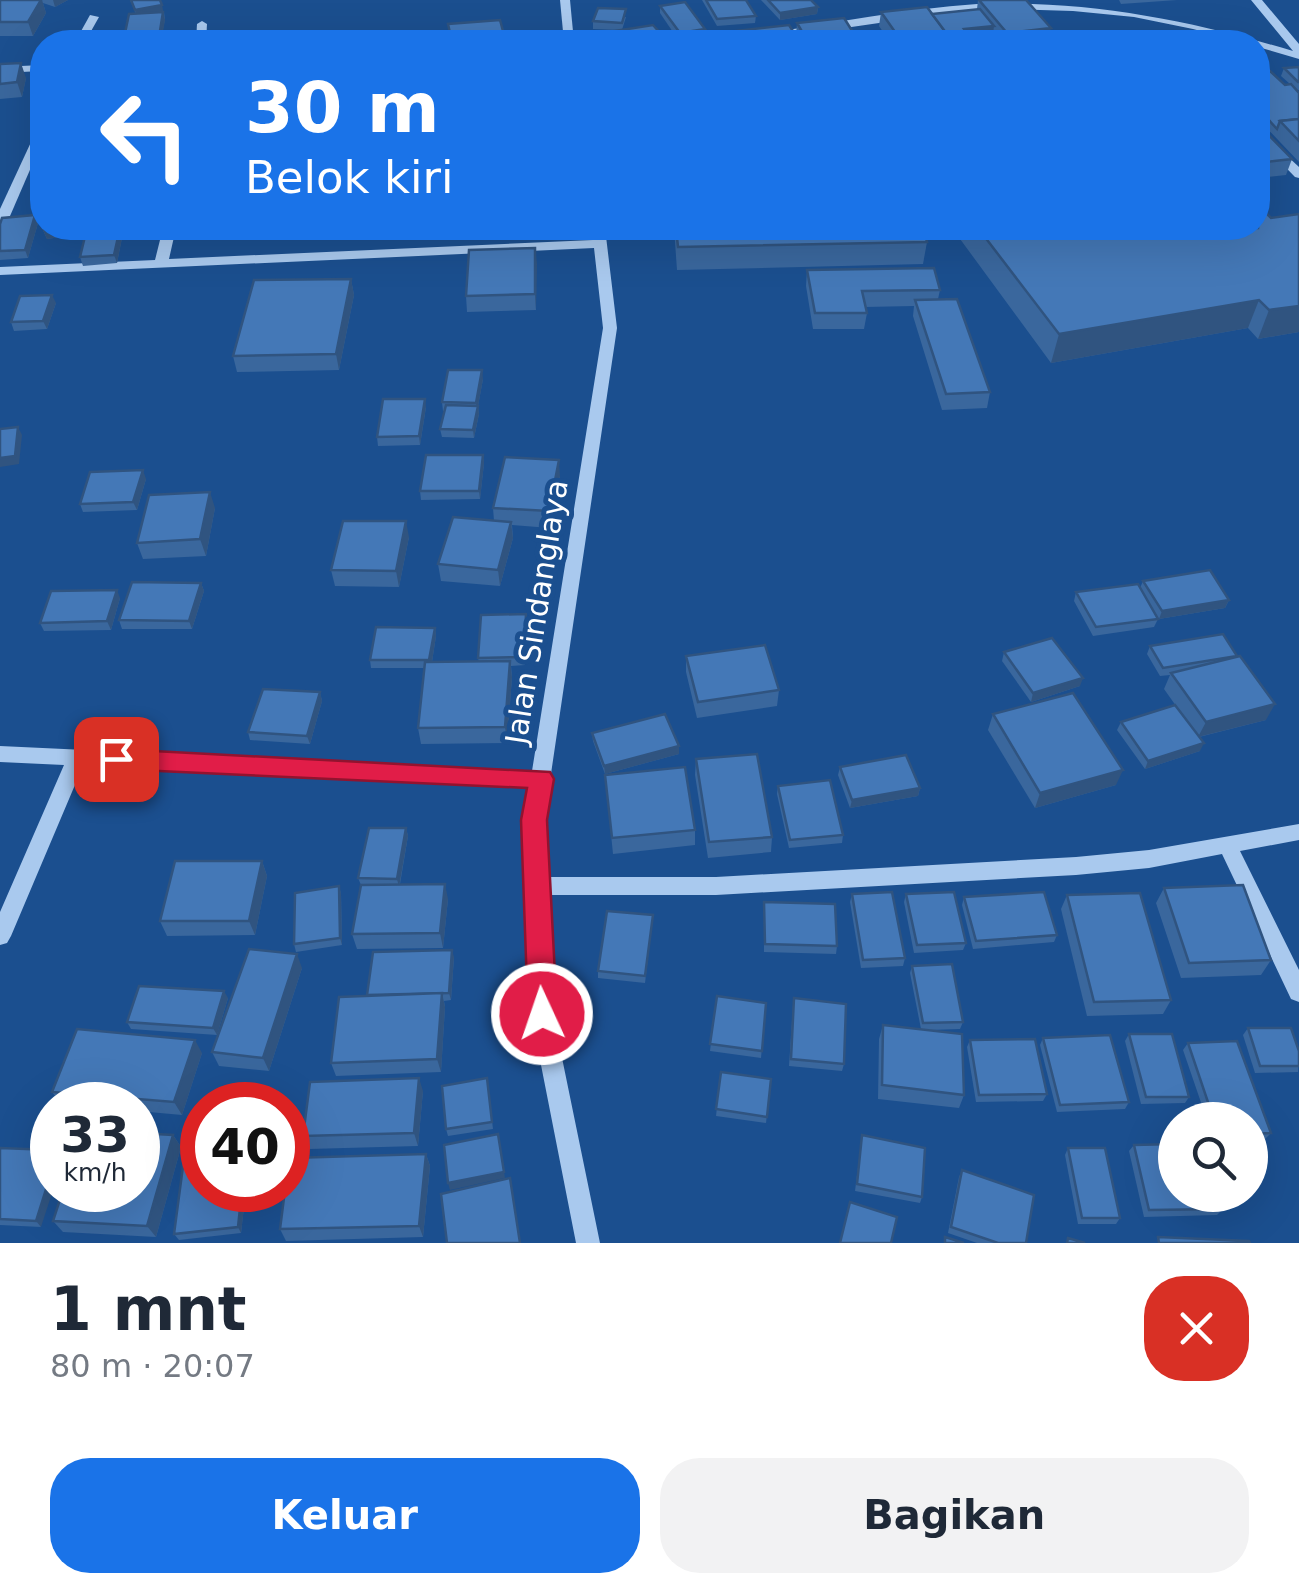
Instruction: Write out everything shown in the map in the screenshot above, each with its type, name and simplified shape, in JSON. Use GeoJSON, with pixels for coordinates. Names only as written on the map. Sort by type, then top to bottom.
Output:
{"type":"FeatureCollection","features":[{"type":"Feature","properties":{"kind":"street"},"geometry":{"type":"LineString","coordinates":[[565,0],[568,30]]}},
{"type":"Feature","properties":{"kind":"street"},"geometry":{"type":"LineString","coordinates":[[1258,0],[1299,54]]}},
{"type":"Feature","properties":{"kind":"street"},"geometry":{"type":"LineString","coordinates":[[821,30],[1011,6],[1123,12],[1215,30]]}},
{"type":"Feature","properties":{"kind":"street"},"geometry":{"type":"LineString","coordinates":[[86,30],[94,16]]}},
{"type":"Feature","properties":{"kind":"street"},"geometry":{"type":"LineString","coordinates":[[202,24],[202,30]]}},
{"type":"Feature","properties":{"kind":"street"},"geometry":{"type":"LineString","coordinates":[[1199,25],[1199,30]]}},
{"type":"Feature","properties":{"kind":"street"},"geometry":{"type":"LineString","coordinates":[[1270,47],[1299,54]]}},
{"type":"Feature","properties":{"kind":"street"},"geometry":{"type":"LineString","coordinates":[[0,70],[30,69]]}},
{"type":"Feature","properties":{"kind":"street"},"geometry":{"type":"LineString","coordinates":[[1270,145],[1299,174]]}},
{"type":"Feature","properties":{"kind":"street"},"geometry":{"type":"LineString","coordinates":[[0,223],[30,157]]}},
{"type":"Feature","properties":{"kind":"street"},"geometry":{"type":"LineString","coordinates":[[160,263],[166,240]]}},
{"type":"Feature","properties":{"kind":"street"},"geometry":{"type":"LineString","coordinates":[[0,271],[534,240]]}},
{"type":"Feature","properties":{"kind":"street","name":"Jalan Sindanglaya"},"geometry":{"type":"LineString","coordinates":[[588,1243],[542,1014],[534,820],[610,328],[599,240]]}},
{"type":"Feature","properties":{"kind":"street"},"geometry":{"type":"LineString","coordinates":[[0,754],[541,779]]}},
{"type":"Feature","properties":{"kind":"street"},"geometry":{"type":"LineString","coordinates":[[0,936],[78,757]]}},
{"type":"Feature","properties":{"kind":"street"},"geometry":{"type":"LineString","coordinates":[[535,886],[716,886],[1076,866],[1299,832]]}},
{"type":"Feature","properties":{"kind":"street"},"geometry":{"type":"LineString","coordinates":[[1227,845],[1299,992]]}},
{"type":"Feature","properties":{"kind":"building"},"geometry":{"type":"Polygon","coordinates":[[[0,0],[41,0],[28,22],[0,22],[0,0]]]}},
{"type":"Feature","properties":{"kind":"building"},"geometry":{"type":"Polygon","coordinates":[[[131,0],[160,0],[162,5],[135,10],[131,0]]]}},
{"type":"Feature","properties":{"kind":"building"},"geometry":{"type":"Polygon","coordinates":[[[706,0],[746,0],[756,16],[717,19],[706,0]]]}},
{"type":"Feature","properties":{"kind":"building"},"geometry":{"type":"Polygon","coordinates":[[[768,0],[811,0],[818,7],[780,13],[768,0]]]}},
{"type":"Feature","properties":{"kind":"building"},"geometry":{"type":"Polygon","coordinates":[[[979,0],[1026,0],[1051,28],[1033,30],[1004,30],[979,0]]]}},
{"type":"Feature","properties":{"kind":"building"},"geometry":{"type":"Polygon","coordinates":[[[685,2],[705,29],[678,30],[660,6],[685,2]]]}},
{"type":"Feature","properties":{"kind":"building"},"geometry":{"type":"Polygon","coordinates":[[[927,7],[944,30],[894,30],[881,12],[927,7]]]}},
{"type":"Feature","properties":{"kind":"building"},"geometry":{"type":"Polygon","coordinates":[[[598,8],[626,9],[622,23],[593,21],[598,8]]]}},
{"type":"Feature","properties":{"kind":"building"},"geometry":{"type":"Polygon","coordinates":[[[980,9],[994,26],[944,30],[932,14],[980,9]]]}},
{"type":"Feature","properties":{"kind":"building"},"geometry":{"type":"Polygon","coordinates":[[[163,12],[160,30],[126,30],[129,14],[163,12]]]}},
{"type":"Feature","properties":{"kind":"building"},"geometry":{"type":"Polygon","coordinates":[[[844,18],[852,30],[801,30],[797,23],[844,18]]]}},
{"type":"Feature","properties":{"kind":"building"},"geometry":{"type":"Polygon","coordinates":[[[500,20],[503,30],[449,30],[448,24],[500,20]]]}},
{"type":"Feature","properties":{"kind":"building"},"geometry":{"type":"Polygon","coordinates":[[[653,25],[657,30],[621,30],[653,25]]]}},
{"type":"Feature","properties":{"kind":"building"},"geometry":{"type":"Polygon","coordinates":[[[789,25],[792,30],[745,30],[789,25]]]}},
{"type":"Feature","properties":{"kind":"building"},"geometry":{"type":"Polygon","coordinates":[[[21,63],[17,82],[0,84],[0,64],[21,63]]]}},
{"type":"Feature","properties":{"kind":"building"},"geometry":{"type":"Polygon","coordinates":[[[1299,67],[1299,82],[1284,68],[1299,67]]]}},
{"type":"Feature","properties":{"kind":"building"},"geometry":{"type":"Polygon","coordinates":[[[1270,71],[1299,93],[1299,119],[1280,121],[1277,129],[1270,121],[1270,71]]]}},
{"type":"Feature","properties":{"kind":"building"},"geometry":{"type":"Polygon","coordinates":[[[1299,119],[1299,141],[1280,121],[1299,119]]]}},
{"type":"Feature","properties":{"kind":"building"},"geometry":{"type":"Polygon","coordinates":[[[1270,136],[1292,159],[1270,162],[1270,136]]]}},
{"type":"Feature","properties":{"kind":"building"},"geometry":{"type":"Polygon","coordinates":[[[1299,214],[1299,306],[1269,310],[1259,300],[1059,334],[987,240],[1270,240],[1270,217],[1299,214]]]}},
{"type":"Feature","properties":{"kind":"building"},"geometry":{"type":"Polygon","coordinates":[[[30,215],[25,250],[0,251],[2,218],[30,215]]]}},
{"type":"Feature","properties":{"kind":"building"},"geometry":{"type":"Polygon","coordinates":[[[84,240],[117,240],[114,255],[80,257],[84,240]]]}},
{"type":"Feature","properties":{"kind":"building"},"geometry":{"type":"Polygon","coordinates":[[[677,240],[927,242],[678,247],[677,240]]]}},
{"type":"Feature","properties":{"kind":"building"},"geometry":{"type":"Polygon","coordinates":[[[535,248],[535,294],[466,296],[469,250],[535,248]]]}},
{"type":"Feature","properties":{"kind":"building"},"geometry":{"type":"Polygon","coordinates":[[[934,268],[940,290],[862,291],[867,313],[815,313],[807,270],[934,268]]]}},
{"type":"Feature","properties":{"kind":"building"},"geometry":{"type":"Polygon","coordinates":[[[351,279],[336,354],[233,356],[254,280],[351,279]]]}},
{"type":"Feature","properties":{"kind":"building"},"geometry":{"type":"Polygon","coordinates":[[[52,295],[43,321],[11,322],[20,296],[52,295]]]}},
{"type":"Feature","properties":{"kind":"building"},"geometry":{"type":"Polygon","coordinates":[[[957,299],[990,392],[946,394],[915,300],[957,299]]]}},
{"type":"Feature","properties":{"kind":"building"},"geometry":{"type":"Polygon","coordinates":[[[448,370],[482,370],[476,403],[442,402],[448,370]]]}},
{"type":"Feature","properties":{"kind":"building"},"geometry":{"type":"Polygon","coordinates":[[[383,399],[425,399],[419,436],[377,437],[383,399]]]}},
{"type":"Feature","properties":{"kind":"building"},"geometry":{"type":"Polygon","coordinates":[[[446,405],[478,406],[473,430],[440,429],[446,405]]]}},
{"type":"Feature","properties":{"kind":"building"},"geometry":{"type":"Polygon","coordinates":[[[18,427],[15,456],[0,458],[0,429],[18,427]]]}},
{"type":"Feature","properties":{"kind":"building"},"geometry":{"type":"Polygon","coordinates":[[[426,455],[483,455],[479,491],[420,491],[426,455]]]}},
{"type":"Feature","properties":{"kind":"building"},"geometry":{"type":"Polygon","coordinates":[[[505,457],[559,460],[549,511],[493,508],[505,457]]]}},
{"type":"Feature","properties":{"kind":"building"},"geometry":{"type":"Polygon","coordinates":[[[143,470],[133,502],[80,504],[90,472],[143,470]]]}},
{"type":"Feature","properties":{"kind":"building"},"geometry":{"type":"Polygon","coordinates":[[[210,492],[200,539],[137,543],[149,495],[210,492]]]}},
{"type":"Feature","properties":{"kind":"building"},"geometry":{"type":"Polygon","coordinates":[[[453,517],[511,522],[498,570],[438,564],[453,517]]]}},
{"type":"Feature","properties":{"kind":"building"},"geometry":{"type":"Polygon","coordinates":[[[343,521],[406,521],[396,571],[331,570],[343,521]]]}},
{"type":"Feature","properties":{"kind":"building"},"geometry":{"type":"Polygon","coordinates":[[[1210,570],[1229,600],[1162,611],[1143,581],[1210,570]]]}},
{"type":"Feature","properties":{"kind":"building"},"geometry":{"type":"Polygon","coordinates":[[[132,582],[201,583],[189,621],[119,620],[132,582]]]}},
{"type":"Feature","properties":{"kind":"building"},"geometry":{"type":"Polygon","coordinates":[[[1138,584],[1158,619],[1096,627],[1076,592],[1138,584]]]}},
{"type":"Feature","properties":{"kind":"building"},"geometry":{"type":"Polygon","coordinates":[[[117,590],[107,621],[40,623],[51,591],[117,590]]]}},
{"type":"Feature","properties":{"kind":"building"},"geometry":{"type":"Polygon","coordinates":[[[526,614],[524,657],[478,658],[481,615],[526,614]]]}},
{"type":"Feature","properties":{"kind":"building"},"geometry":{"type":"Polygon","coordinates":[[[376,627],[435,628],[429,660],[370,660],[376,627]]]}},
{"type":"Feature","properties":{"kind":"building"},"geometry":{"type":"Polygon","coordinates":[[[1223,634],[1237,656],[1163,668],[1150,646],[1223,634]]]}},
{"type":"Feature","properties":{"kind":"building"},"geometry":{"type":"Polygon","coordinates":[[[1052,638],[1083,678],[1033,693],[1004,652],[1052,638]]]}},
{"type":"Feature","properties":{"kind":"building"},"geometry":{"type":"Polygon","coordinates":[[[765,645],[779,690],[698,702],[686,656],[765,645]]]}},
{"type":"Feature","properties":{"kind":"building"},"geometry":{"type":"Polygon","coordinates":[[[1240,656],[1275,704],[1206,722],[1171,673],[1240,656]]]}},
{"type":"Feature","properties":{"kind":"building"},"geometry":{"type":"Polygon","coordinates":[[[510,661],[505,727],[418,728],[425,662],[510,661]]]}},
{"type":"Feature","properties":{"kind":"building"},"geometry":{"type":"Polygon","coordinates":[[[263,689],[320,692],[307,736],[248,732],[263,689]]]}},
{"type":"Feature","properties":{"kind":"building"},"geometry":{"type":"Polygon","coordinates":[[[1073,693],[1123,770],[1040,793],[993,714],[1073,693]]]}},
{"type":"Feature","properties":{"kind":"building"},"geometry":{"type":"Polygon","coordinates":[[[1175,705],[1204,743],[1148,761],[1121,722],[1175,705]]]}},
{"type":"Feature","properties":{"kind":"building"},"geometry":{"type":"Polygon","coordinates":[[[665,714],[679,746],[604,766],[592,733],[665,714]]]}},
{"type":"Feature","properties":{"kind":"building"},"geometry":{"type":"Polygon","coordinates":[[[757,754],[772,837],[709,842],[696,759],[757,754]]]}},
{"type":"Feature","properties":{"kind":"building"},"geometry":{"type":"Polygon","coordinates":[[[906,755],[920,788],[852,800],[840,767],[906,755]]]}},
{"type":"Feature","properties":{"kind":"building"},"geometry":{"type":"Polygon","coordinates":[[[685,767],[695,830],[612,838],[605,775],[685,767]]]}},
{"type":"Feature","properties":{"kind":"building"},"geometry":{"type":"Polygon","coordinates":[[[830,780],[843,835],[790,840],[778,786],[830,780]]]}},
{"type":"Feature","properties":{"kind":"building"},"geometry":{"type":"Polygon","coordinates":[[[369,828],[406,828],[397,879],[358,878],[369,828]]]}},
{"type":"Feature","properties":{"kind":"building"},"geometry":{"type":"Polygon","coordinates":[[[175,861],[262,861],[249,921],[160,921],[175,861]]]}},
{"type":"Feature","properties":{"kind":"building"},"geometry":{"type":"Polygon","coordinates":[[[445,884],[440,933],[352,934],[361,885],[445,884]]]}},
{"type":"Feature","properties":{"kind":"building"},"geometry":{"type":"Polygon","coordinates":[[[1243,885],[1271,960],[1189,963],[1164,888],[1243,885]]]}},
{"type":"Feature","properties":{"kind":"building"},"geometry":{"type":"Polygon","coordinates":[[[339,886],[340,938],[294,944],[295,893],[339,886]]]}},
{"type":"Feature","properties":{"kind":"building"},"geometry":{"type":"Polygon","coordinates":[[[892,892],[905,958],[863,960],[852,894],[892,892]]]}},
{"type":"Feature","properties":{"kind":"building"},"geometry":{"type":"Polygon","coordinates":[[[954,892],[966,943],[917,945],[906,894],[954,892]]]}},
{"type":"Feature","properties":{"kind":"building"},"geometry":{"type":"Polygon","coordinates":[[[1044,892],[1057,935],[976,941],[964,897],[1044,892]]]}},
{"type":"Feature","properties":{"kind":"building"},"geometry":{"type":"Polygon","coordinates":[[[1140,893],[1171,1000],[1094,1002],[1067,895],[1140,893]]]}},
{"type":"Feature","properties":{"kind":"building"},"geometry":{"type":"Polygon","coordinates":[[[764,902],[835,904],[837,946],[765,944],[764,902]]]}},
{"type":"Feature","properties":{"kind":"building"},"geometry":{"type":"Polygon","coordinates":[[[607,911],[653,915],[645,976],[598,971],[607,911]]]}},
{"type":"Feature","properties":{"kind":"building"},"geometry":{"type":"Polygon","coordinates":[[[249,949],[297,954],[263,1058],[212,1052],[249,949]]]}},
{"type":"Feature","properties":{"kind":"building"},"geometry":{"type":"Polygon","coordinates":[[[452,950],[449,993],[367,995],[373,952],[452,950]]]}},
{"type":"Feature","properties":{"kind":"building"},"geometry":{"type":"Polygon","coordinates":[[[952,964],[963,1022],[923,1023],[912,966],[952,964]]]}},
{"type":"Feature","properties":{"kind":"building"},"geometry":{"type":"Polygon","coordinates":[[[139,986],[224,991],[213,1028],[127,1022],[139,986]]]}},
{"type":"Feature","properties":{"kind":"building"},"geometry":{"type":"Polygon","coordinates":[[[442,993],[437,1059],[331,1063],[339,997],[442,993]]]}},
{"type":"Feature","properties":{"kind":"building"},"geometry":{"type":"Polygon","coordinates":[[[717,996],[766,1003],[762,1051],[710,1044],[717,996]]]}},
{"type":"Feature","properties":{"kind":"building"},"geometry":{"type":"Polygon","coordinates":[[[794,998],[846,1004],[844,1064],[791,1059],[794,998]]]}},
{"type":"Feature","properties":{"kind":"building"},"geometry":{"type":"Polygon","coordinates":[[[883,1025],[962,1034],[964,1095],[882,1085],[883,1025]]]}},
{"type":"Feature","properties":{"kind":"building"},"geometry":{"type":"Polygon","coordinates":[[[1248,1028],[1291,1028],[1299,1051],[1299,1066],[1260,1066],[1248,1028]]]}},
{"type":"Feature","properties":{"kind":"building"},"geometry":{"type":"Polygon","coordinates":[[[77,1029],[195,1040],[174,1102],[160,1101],[160,1082],[56,1082],[77,1029]]]}},
{"type":"Feature","properties":{"kind":"building"},"geometry":{"type":"Polygon","coordinates":[[[1129,1034],[1172,1034],[1189,1097],[1146,1097],[1129,1034]]]}},
{"type":"Feature","properties":{"kind":"building"},"geometry":{"type":"Polygon","coordinates":[[[1110,1035],[1129,1102],[1060,1105],[1043,1038],[1110,1035]]]}},
{"type":"Feature","properties":{"kind":"building"},"geometry":{"type":"Polygon","coordinates":[[[1035,1039],[1047,1094],[979,1095],[970,1040],[1035,1039]]]}},
{"type":"Feature","properties":{"kind":"building"},"geometry":{"type":"Polygon","coordinates":[[[1237,1041],[1260,1102],[1208,1102],[1188,1043],[1237,1041]]]}},
{"type":"Feature","properties":{"kind":"building"},"geometry":{"type":"Polygon","coordinates":[[[721,1072],[771,1079],[767,1117],[716,1109],[721,1072]]]}},
{"type":"Feature","properties":{"kind":"building"},"geometry":{"type":"Polygon","coordinates":[[[419,1078],[414,1133],[310,1136],[310,1082],[419,1078]]]}},
{"type":"Feature","properties":{"kind":"building"},"geometry":{"type":"Polygon","coordinates":[[[487,1078],[492,1122],[446,1129],[442,1086],[487,1078]]]}},
{"type":"Feature","properties":{"kind":"building"},"geometry":{"type":"Polygon","coordinates":[[[160,1134],[173,1135],[160,1180],[160,1134]]]}},
{"type":"Feature","properties":{"kind":"building"},"geometry":{"type":"Polygon","coordinates":[[[498,1134],[504,1172],[448,1183],[444,1145],[498,1134]]]}},
{"type":"Feature","properties":{"kind":"building"},"geometry":{"type":"Polygon","coordinates":[[[862,1135],[925,1148],[922,1197],[857,1184],[862,1135]]]}},
{"type":"Feature","properties":{"kind":"building"},"geometry":{"type":"Polygon","coordinates":[[[1158,1144],[1158,1210],[1149,1210],[1134,1145],[1158,1144]]]}},
{"type":"Feature","properties":{"kind":"building"},"geometry":{"type":"Polygon","coordinates":[[[0,1148],[30,1149],[30,1212],[39,1212],[36,1221],[0,1219],[0,1148]]]}},
{"type":"Feature","properties":{"kind":"building"},"geometry":{"type":"Polygon","coordinates":[[[1068,1148],[1105,1148],[1120,1218],[1082,1218],[1068,1148]]]}},
{"type":"Feature","properties":{"kind":"building"},"geometry":{"type":"Polygon","coordinates":[[[426,1154],[419,1226],[280,1229],[282,1212],[310,1212],[310,1157],[426,1154]]]}},
{"type":"Feature","properties":{"kind":"building"},"geometry":{"type":"Polygon","coordinates":[[[962,1170],[1034,1195],[1026,1243],[998,1243],[951,1227],[962,1170]]]}},
{"type":"Feature","properties":{"kind":"building"},"geometry":{"type":"Polygon","coordinates":[[[510,1178],[520,1243],[447,1243],[441,1194],[510,1178]]]}},
{"type":"Feature","properties":{"kind":"building"},"geometry":{"type":"Polygon","coordinates":[[[180,1189],[180,1212],[240,1212],[238,1227],[174,1234],[180,1189]]]}},
{"type":"Feature","properties":{"kind":"building"},"geometry":{"type":"Polygon","coordinates":[[[850,1202],[897,1217],[891,1243],[840,1243],[850,1202]]]}},
{"type":"Feature","properties":{"kind":"building"},"geometry":{"type":"Polygon","coordinates":[[[56,1212],[151,1212],[147,1226],[53,1221],[56,1212]]]}},
{"type":"Feature","properties":{"kind":"building"},"geometry":{"type":"Polygon","coordinates":[[[1158,1237],[1249,1241],[1250,1243],[1159,1243],[1158,1237]]]}},
{"type":"Feature","properties":{"kind":"route"},"geometry":{"type":"LineString","coordinates":[[116,759],[541,779],[534,820],[542,1014]]}}]}
